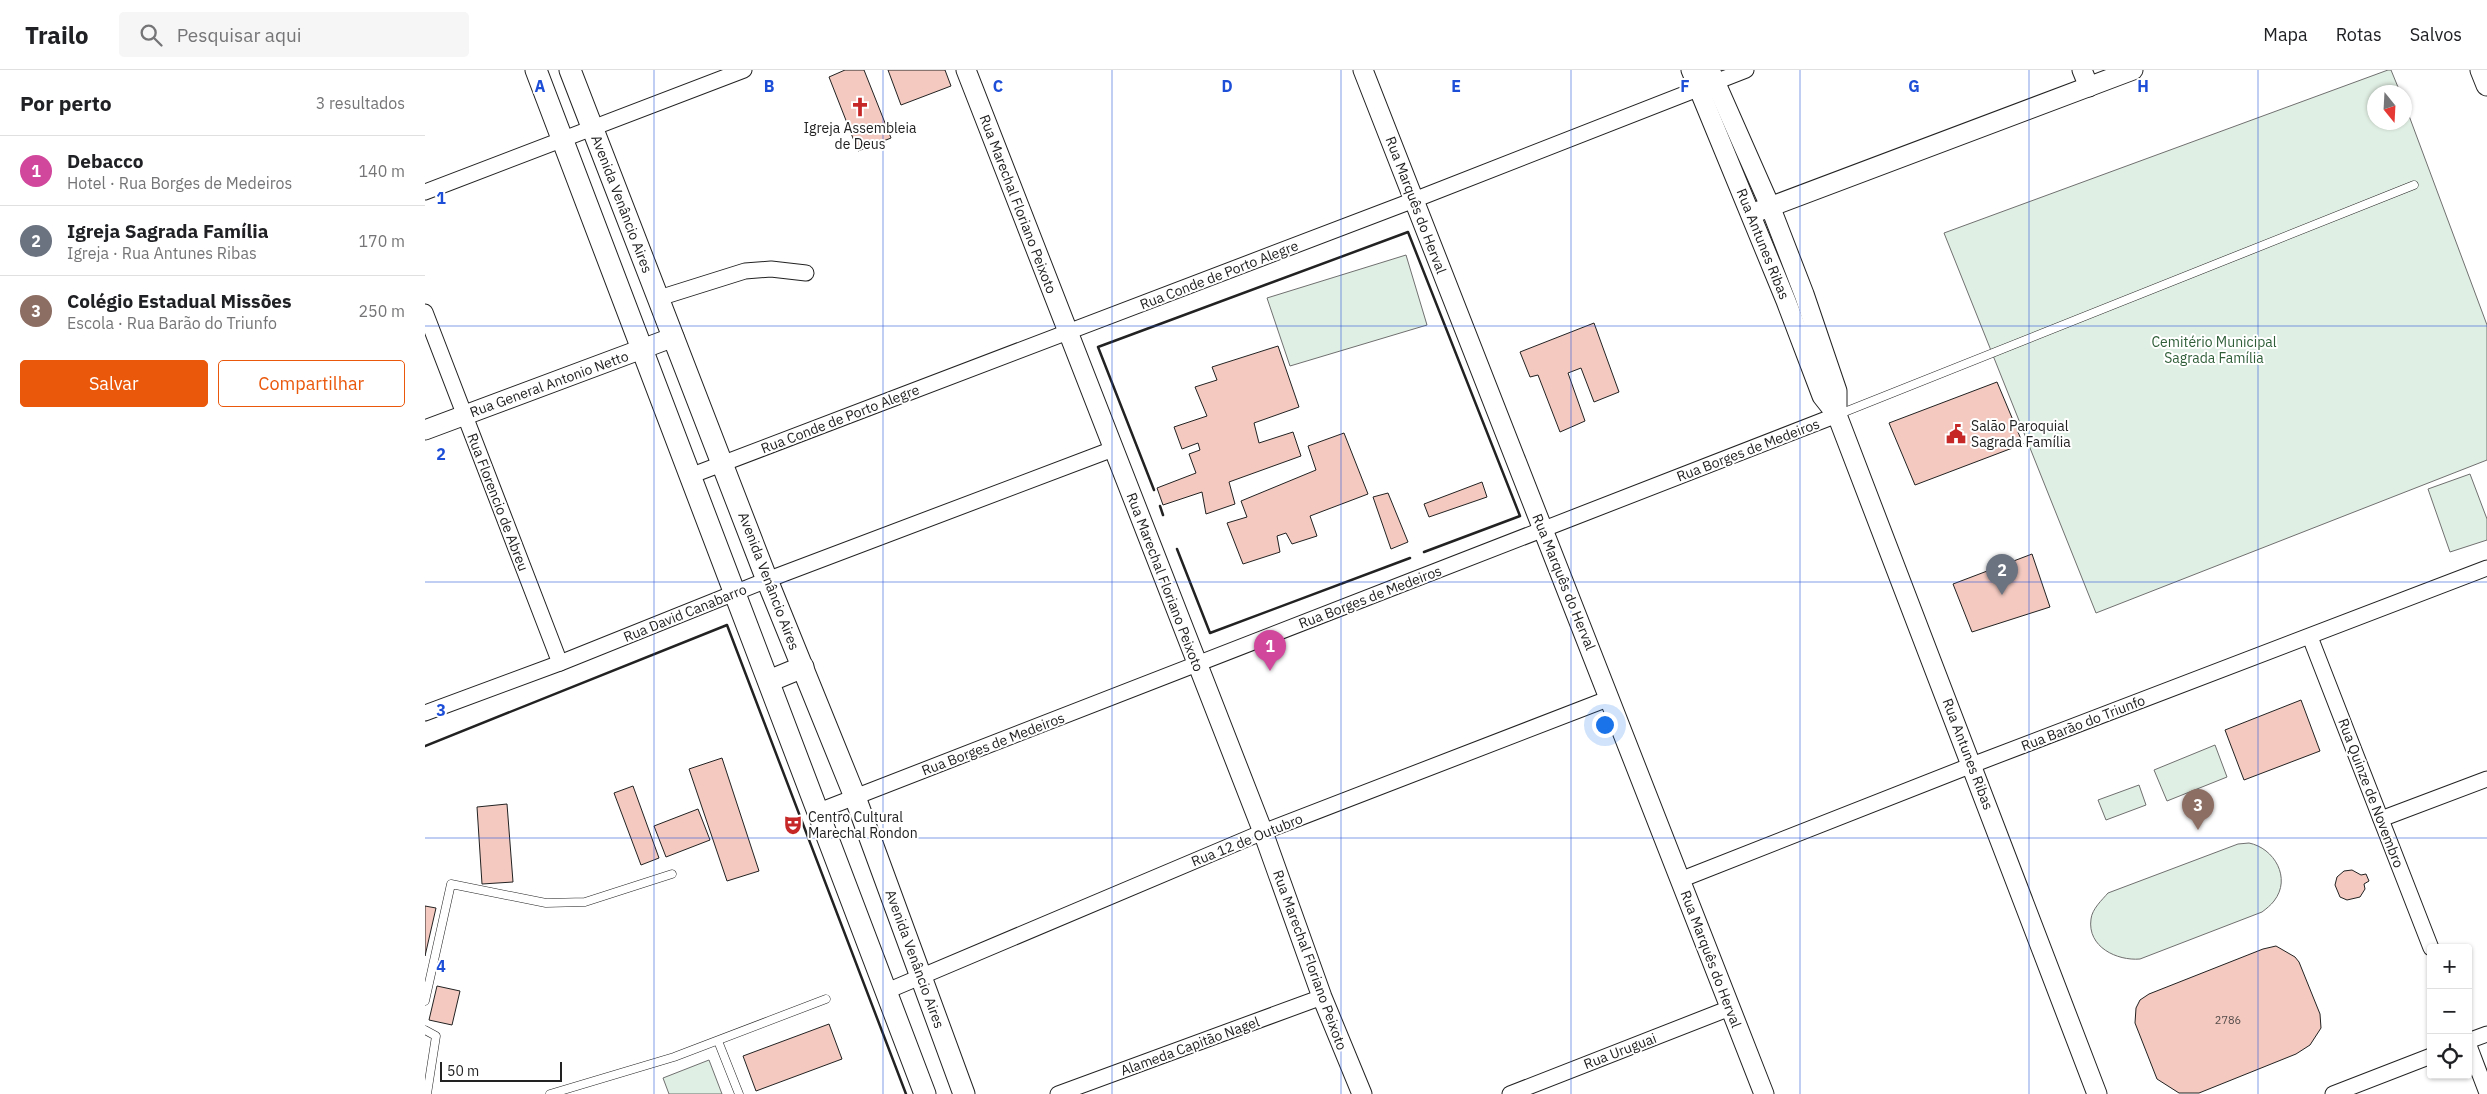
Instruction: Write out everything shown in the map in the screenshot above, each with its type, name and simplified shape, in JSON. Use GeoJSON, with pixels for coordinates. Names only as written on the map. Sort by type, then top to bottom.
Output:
{"type":"FeatureCollection","features":[{"type":"Feature","properties":{"kind":"main road"},"geometry":{"type":"LineString","coordinates":[[536,70],[925,1094]]}},
{"type":"Feature","properties":{"kind":"main road","name":"Avenida Venâncio Aires"},"geometry":{"type":"LineString","coordinates":[[570,70],[767,580],[855,798],[965,1094]]}},
{"type":"Feature","properties":{"kind":"main road"},"geometry":{"type":"LineString","coordinates":[[2481,70],[2487,85]]}},
{"type":"Feature","properties":{"kind":"main road"},"geometry":{"type":"LineString","coordinates":[[769,681],[803,668]]}},
{"type":"Feature","properties":{"kind":"street"},"geometry":{"type":"LineString","coordinates":[[425,192],[744,70]]}},
{"type":"Feature","properties":{"kind":"street","name":"Rua Marechal Floriano Peixoto"},"geometry":{"type":"LineString","coordinates":[[966,70],[1263,832],[1322,997],[1362,1094]]}},
{"type":"Feature","properties":{"kind":"street","name":"Rua Marquês do Herval"},"geometry":{"type":"LineString","coordinates":[[1363,70],[1610,698],[1763,1094]]}},
{"type":"Feature","properties":{"kind":"street","name":"Rua Antunes Ribas"},"geometry":{"type":"LineString","coordinates":[[1691,70],[1708,80],[1770,206],[1804,294],[1837,391],[1837,415]]}},
{"type":"Feature","properties":{"kind":"street","name":"Rua Conde de Porto Alegre"},"geometry":{"type":"LineString","coordinates":[[690,476],[1414,200],[1708,80],[1746,70]]}},
{"type":"Feature","properties":{"kind":"street"},"geometry":{"type":"LineString","coordinates":[[1751,214],[2085,79],[2133,70]]}},
{"type":"Feature","properties":{"kind":"street","name":"Rua Antunes Ribas"},"geometry":{"type":"LineString","coordinates":[[1708,80],[1751,214],[1822,396],[1837,415],[2097,1094]]}},
{"type":"Feature","properties":{"kind":"street"},"geometry":{"type":"LineString","coordinates":[[659,298],[745,271],[771,269],[806,273]]}},
{"type":"Feature","properties":{"kind":"street"},"geometry":{"type":"LineString","coordinates":[[1786,301],[1804,294]]}},
{"type":"Feature","properties":{"kind":"street","name":"Rua Florencio de Abreu"},"geometry":{"type":"LineString","coordinates":[[425,312],[560,663]]}},
{"type":"Feature","properties":{"kind":"street","name":"Rua General Antonio Netto"},"geometry":{"type":"LineString","coordinates":[[425,430],[674,337]]}},
{"type":"Feature","properties":{"kind":"street","name":"Rua Borges de Medeiros"},"geometry":{"type":"LineString","coordinates":[[819,811],[1837,415]]}},
{"type":"Feature","properties":{"kind":"street","name":"Rua David Canabarro"},"geometry":{"type":"LineString","coordinates":[[425,713],[560,663],[767,580],[1113,449]]}},
{"type":"Feature","properties":{"kind":"street","name":"Rua Barão do Triunfo"},"geometry":{"type":"LineString","coordinates":[[1680,880],[1972,765],[2487,568]]}},
{"type":"Feature","properties":{"kind":"street","name":"Rua Quinze de Novembro"},"geometry":{"type":"LineString","coordinates":[[2310,637],[2429,944]]}},
{"type":"Feature","properties":{"kind":"street","name":"Rua 12 de Outubro"},"geometry":{"type":"LineString","coordinates":[[887,991],[1263,832],[1610,698]]}},
{"type":"Feature","properties":{"kind":"street"},"geometry":{"type":"LineString","coordinates":[[2381,819],[2487,779]]}},
{"type":"Feature","properties":{"kind":"street","name":"Alameda Capitão Nagel"},"geometry":{"type":"LineString","coordinates":[[1058,1094],[1322,997]]}},
{"type":"Feature","properties":{"kind":"street","name":"Rua Uruguai"},"geometry":{"type":"LineString","coordinates":[[1510,1094],[1730,1008]]}},
{"type":"Feature","properties":{"kind":"street"},"geometry":{"type":"LineString","coordinates":[[2472,1040],[2487,1034]]}},
{"type":"Feature","properties":{"kind":"street"},"geometry":{"type":"LineString","coordinates":[[2472,1053],[2487,1093]]}},
{"type":"Feature","properties":{"kind":"street"},"geometry":{"type":"LineString","coordinates":[[2333,1094],[2427,1058]]}},
{"type":"Feature","properties":{"kind":"lane"},"geometry":{"type":"LineString","coordinates":[[1837,415],[2414,185]]}},
{"type":"Feature","properties":{"kind":"lane"},"geometry":{"type":"LineString","coordinates":[[425,1002],[451,884],[546,904],[585,902],[672,874]]}},
{"type":"Feature","properties":{"kind":"lane"},"geometry":{"type":"LineString","coordinates":[[551,1094],[675,1057],[826,1000]]}},
{"type":"Feature","properties":{"kind":"lane"},"geometry":{"type":"LineString","coordinates":[[425,1030],[436,1036],[427,1094]]}},
{"type":"Feature","properties":{"kind":"lane"},"geometry":{"type":"LineString","coordinates":[[718,1041],[739,1094]]}},
{"type":"Feature","properties":{"kind":"green space","name":"Cemitério Municipal Sagrada Família"},"geometry":{"type":"Polygon","coordinates":[[[2391,70],[2397,85],[2367,85],[2367,130],[2412,130],[2412,124],[2487,325],[2487,460],[2096,613],[1944,233],[2391,70]]]}},
{"type":"Feature","properties":{"kind":"green space"},"geometry":{"type":"Polygon","coordinates":[[[1406,255],[1427,325],[1290,366],[1267,298],[1406,255]]]}},
{"type":"Feature","properties":{"kind":"green space"},"geometry":{"type":"Polygon","coordinates":[[[2470,474],[2487,519],[2487,540],[2450,552],[2428,489],[2470,474]]]}},
{"type":"Feature","properties":{"kind":"green space"},"geometry":{"type":"Polygon","coordinates":[[[2215,745],[2227,777],[2167,801],[2154,770],[2215,745]]]}},
{"type":"Feature","properties":{"kind":"green space"},"geometry":{"type":"Polygon","coordinates":[[[2139,785],[2146,805],[2106,820],[2098,800],[2139,785]]]}},
{"type":"Feature","properties":{"kind":"green space"},"geometry":{"type":"Polygon","coordinates":[[[2249,843],[2258,846],[2273,857],[2281,874],[2279,892],[2273,902],[2262,912],[2140,959],[2122,958],[2113,955],[2105,950],[2094,937],[2091,929],[2092,915],[2108,893],[2238,844],[2249,843]]]}},
{"type":"Feature","properties":{"kind":"green space"},"geometry":{"type":"Polygon","coordinates":[[[709,1060],[722,1094],[669,1094],[663,1078],[709,1060]]]}},
{"type":"Feature","properties":{"kind":"building","name":"Igreja Assembleia de Deus"},"geometry":{"type":"Polygon","coordinates":[[[845,70],[864,70],[891,138],[858,151],[829,77],[845,70]]]}},
{"type":"Feature","properties":{"kind":"building"},"geometry":{"type":"Polygon","coordinates":[[[888,70],[945,70],[951,86],[901,105],[888,70]]]}},
{"type":"Feature","properties":{"kind":"building"},"geometry":{"type":"Polygon","coordinates":[[[1594,323],[1619,392],[1594,402],[1581,368],[1568,373],[1585,421],[1560,432],[1538,375],[1530,377],[1520,352],[1594,323]]]}},
{"type":"Feature","properties":{"kind":"building"},"geometry":{"type":"Polygon","coordinates":[[[1278,346],[1299,407],[1254,423],[1259,443],[1293,432],[1301,456],[1229,482],[1235,504],[1206,514],[1202,492],[1163,505],[1157,488],[1196,473],[1189,454],[1200,450],[1198,443],[1182,449],[1174,427],[1207,416],[1195,387],[1217,380],[1212,367],[1278,346]]]}},
{"type":"Feature","properties":{"kind":"building","name":"Salão Paroquial Sagrada Família"},"geometry":{"type":"Polygon","coordinates":[[[1997,382],[2023,444],[1915,485],[1889,423],[1997,382]]]}},
{"type":"Feature","properties":{"kind":"building"},"geometry":{"type":"Polygon","coordinates":[[[1344,433],[1368,494],[1310,516],[1317,536],[1292,544],[1286,533],[1277,536],[1280,552],[1243,564],[1227,523],[1247,517],[1241,501],[1316,470],[1308,446],[1344,433]]]}},
{"type":"Feature","properties":{"kind":"building"},"geometry":{"type":"Polygon","coordinates":[[[1482,482],[1487,497],[1429,517],[1424,504],[1482,482]]]}},
{"type":"Feature","properties":{"kind":"building"},"geometry":{"type":"Polygon","coordinates":[[[1388,493],[1408,542],[1391,549],[1373,497],[1388,493]]]}},
{"type":"Feature","properties":{"kind":"building"},"geometry":{"type":"Polygon","coordinates":[[[2032,554],[2050,607],[1972,632],[1953,584],[2032,554]]]}},
{"type":"Feature","properties":{"kind":"building"},"geometry":{"type":"Polygon","coordinates":[[[2301,700],[2320,751],[2244,780],[2225,730],[2301,700]]]}},
{"type":"Feature","properties":{"kind":"building"},"geometry":{"type":"Polygon","coordinates":[[[722,758],[759,871],[727,881],[689,769],[722,758]]]}},
{"type":"Feature","properties":{"kind":"building"},"geometry":{"type":"Polygon","coordinates":[[[633,786],[659,858],[641,865],[614,793],[633,786]]]}},
{"type":"Feature","properties":{"kind":"building"},"geometry":{"type":"Polygon","coordinates":[[[507,804],[513,882],[482,884],[477,807],[507,804]]]}},
{"type":"Feature","properties":{"kind":"building"},"geometry":{"type":"Polygon","coordinates":[[[698,809],[710,840],[666,857],[654,826],[698,809]]]}},
{"type":"Feature","properties":{"kind":"building"},"geometry":{"type":"Polygon","coordinates":[[[2352,870],[2361,875],[2366,874],[2369,881],[2364,884],[2365,889],[2360,897],[2347,900],[2340,897],[2335,885],[2337,877],[2344,871],[2352,870]]]}},
{"type":"Feature","properties":{"kind":"building"},"geometry":{"type":"Polygon","coordinates":[[[425,906],[436,908],[425,956],[425,906]]]}},
{"type":"Feature","properties":{"kind":"building"},"geometry":{"type":"Polygon","coordinates":[[[2276,946],[2295,957],[2299,962],[2320,1014],[2321,1028],[2310,1045],[2296,1054],[2199,1093],[2179,1093],[2157,1079],[2135,1023],[2136,1008],[2140,1000],[2149,994],[2263,949],[2276,946]]]}},
{"type":"Feature","properties":{"kind":"building"},"geometry":{"type":"Polygon","coordinates":[[[437,986],[460,991],[452,1025],[429,1020],[437,986]]]}},
{"type":"Feature","properties":{"kind":"building"},"geometry":{"type":"Polygon","coordinates":[[[829,1024],[842,1059],[756,1091],[743,1056],[829,1024]]]}},
{"type":"Feature","properties":{"kind":"wall"},"geometry":{"type":"LineString","coordinates":[[1154,490],[1098,347],[1408,232],[1520,516],[1424,552]]}},
{"type":"Feature","properties":{"kind":"wall"},"geometry":{"type":"LineString","coordinates":[[1160,506],[1163,515]]}},
{"type":"Feature","properties":{"kind":"wall"},"geometry":{"type":"LineString","coordinates":[[1177,549],[1210,633],[1410,558]]}},
{"type":"Feature","properties":{"kind":"wall"},"geometry":{"type":"LineString","coordinates":[[425,746],[727,625],[906,1094]]}},
{"type":"Feature","properties":{"kind":"place","name":"Igreja Assembleia de Deus"},"geometry":{"type":"Point","coordinates":[860,107]}},
{"type":"Feature","properties":{"kind":"place","name":"Salão Paroquial Sagrada Família"},"geometry":{"type":"Point","coordinates":[1956,434]}},
{"type":"Feature","properties":{"kind":"place","name":"Igreja Sagrada Família"},"geometry":{"type":"Point","coordinates":[2002,595]}},
{"type":"Feature","properties":{"kind":"place","name":"Debacco"},"geometry":{"type":"Point","coordinates":[1270,671]}},
{"type":"Feature","properties":{"kind":"place","name":"Centro Cultural Marechal Rondon"},"geometry":{"type":"Point","coordinates":[793,825]}},
{"type":"Feature","properties":{"kind":"place","name":"Colégio Estadual Missões"},"geometry":{"type":"Point","coordinates":[2198,830]}}]}
